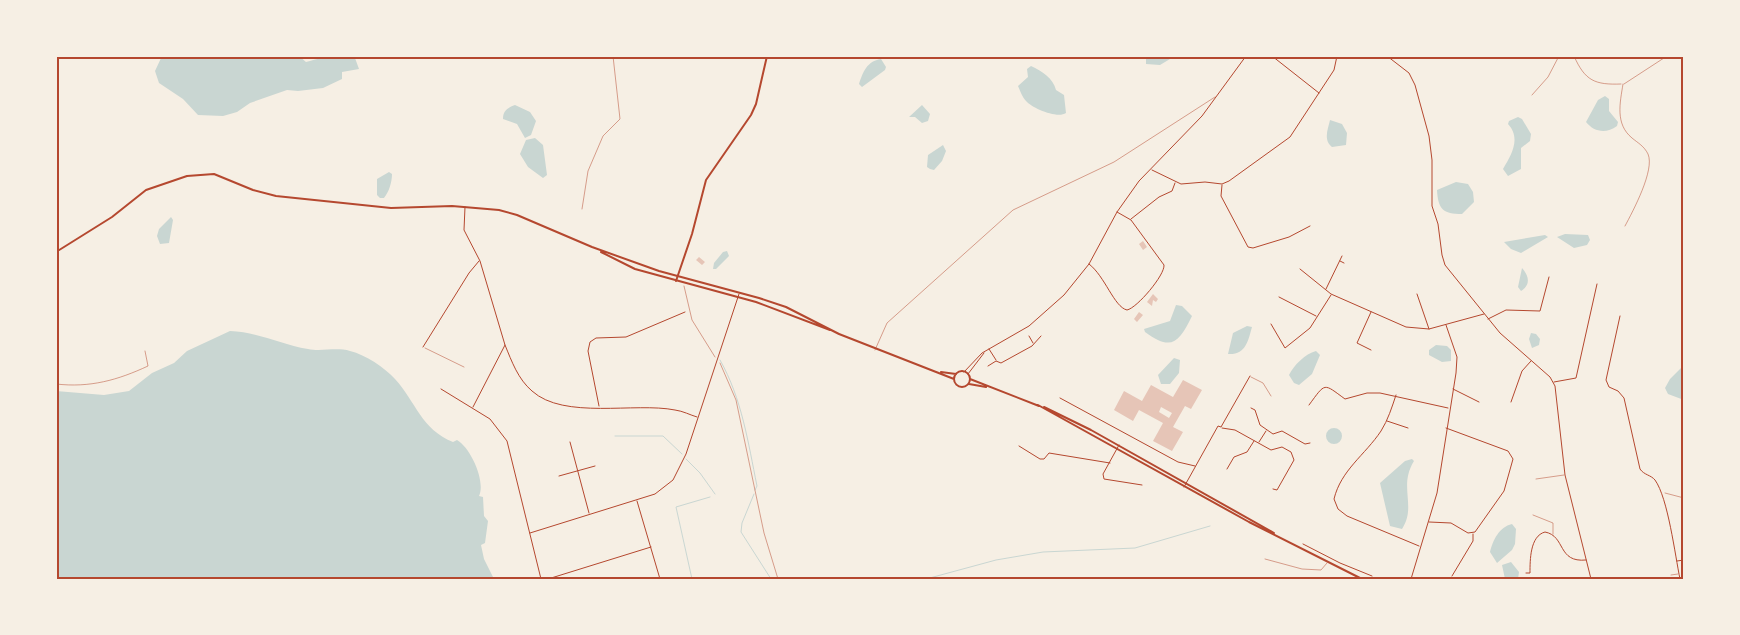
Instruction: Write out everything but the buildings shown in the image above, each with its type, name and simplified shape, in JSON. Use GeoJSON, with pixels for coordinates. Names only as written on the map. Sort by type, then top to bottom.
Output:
{"type":"FeatureCollection","features":[{"type":"Feature","properties":{"kind":"main road"},"geometry":{"type":"LineString","coordinates":[[676,281],[692,234],[706,180],[751,115],[756,104],[767,56]]}},
{"type":"Feature","properties":{"kind":"main road"},"geometry":{"type":"LineString","coordinates":[[56,252],[112,217],[146,190],[201,173],[225,177],[253,190],[276,196],[391,208],[465,206],[517,215],[592,247],[635,269],[774,308],[840,334]]}},
{"type":"Feature","properties":{"kind":"main road"},"geometry":{"type":"LineString","coordinates":[[592,247],[677,276],[740,292],[786,307],[875,350],[938,371],[954,379],[957,385],[961,387],[969,384],[987,387]]}},
{"type":"Feature","properties":{"kind":"main road"},"geometry":{"type":"LineString","coordinates":[[938,371],[956,374],[964,372],[968,374],[969,384]]}},
{"type":"Feature","properties":{"kind":"main road"},"geometry":{"type":"LineString","coordinates":[[954,379],[956,374]]}},
{"type":"Feature","properties":{"kind":"main road"},"geometry":{"type":"LineString","coordinates":[[970,379],[1060,413],[1310,554],[1362,579]]}},
{"type":"Feature","properties":{"kind":"main road"},"geometry":{"type":"LineString","coordinates":[[1038,405],[1184,487],[1278,536]]}},
{"type":"Feature","properties":{"kind":"street"},"geometry":{"type":"LineString","coordinates":[[964,372],[984,352],[1042,316],[1064,296],[1089,264],[1117,212],[1139,181],[1151,170],[1155,162],[1191,129],[1218,96],[1246,56]]}},
{"type":"Feature","properties":{"kind":"street"},"geometry":{"type":"LineString","coordinates":[[1272,56],[1319,93]]}},
{"type":"Feature","properties":{"kind":"street"},"geometry":{"type":"LineString","coordinates":[[1151,170],[1175,183],[1188,185],[1205,182],[1222,184],[1285,143],[1334,70],[1337,56]]}},
{"type":"Feature","properties":{"kind":"street"},"geometry":{"type":"LineString","coordinates":[[1387,56],[1409,73],[1415,85],[1432,154],[1432,206],[1438,224],[1443,260],[1506,340],[1554,382],[1565,475],[1591,579]]}},
{"type":"Feature","properties":{"kind":"street"},"geometry":{"type":"LineString","coordinates":[[1131,220],[1160,197],[1172,191],[1175,183]]}},
{"type":"Feature","properties":{"kind":"street"},"geometry":{"type":"LineString","coordinates":[[1222,184],[1221,196],[1248,247],[1253,248],[1289,237],[1310,226]]}},
{"type":"Feature","properties":{"kind":"street"},"geometry":{"type":"LineString","coordinates":[[465,206],[464,230],[480,261],[505,345],[518,374],[537,395],[556,404],[674,410],[698,417]]}},
{"type":"Feature","properties":{"kind":"street"},"geometry":{"type":"LineString","coordinates":[[1089,264],[1101,275],[1119,306],[1127,310],[1135,306],[1164,269],[1164,265],[1131,220],[1117,212]]}},
{"type":"Feature","properties":{"kind":"street"},"geometry":{"type":"LineString","coordinates":[[1325,290],[1342,256]]}},
{"type":"Feature","properties":{"kind":"street"},"geometry":{"type":"LineString","coordinates":[[424,347],[469,273],[480,261]]}},
{"type":"Feature","properties":{"kind":"street"},"geometry":{"type":"LineString","coordinates":[[1340,261],[1344,263]]}},
{"type":"Feature","properties":{"kind":"street"},"geometry":{"type":"LineString","coordinates":[[1300,268],[1331,294],[1406,327],[1429,329],[1484,314]]}},
{"type":"Feature","properties":{"kind":"street"},"geometry":{"type":"LineString","coordinates":[[1488,319],[1506,310],[1540,311],[1549,277]]}},
{"type":"Feature","properties":{"kind":"street"},"geometry":{"type":"LineString","coordinates":[[1554,382],[1576,378],[1597,284]]}},
{"type":"Feature","properties":{"kind":"street"},"geometry":{"type":"LineString","coordinates":[[530,533],[655,494],[673,480],[686,454],[740,292]]}},
{"type":"Feature","properties":{"kind":"street"},"geometry":{"type":"LineString","coordinates":[[1271,324],[1285,348],[1305,334],[1331,294]]}},
{"type":"Feature","properties":{"kind":"street"},"geometry":{"type":"LineString","coordinates":[[1417,294],[1429,329]]}},
{"type":"Feature","properties":{"kind":"street"},"geometry":{"type":"LineString","coordinates":[[1279,297],[1317,317]]}},
{"type":"Feature","properties":{"kind":"street"},"geometry":{"type":"LineString","coordinates":[[600,407],[588,351],[590,342],[596,338],[626,337],[686,312]]}},
{"type":"Feature","properties":{"kind":"street"},"geometry":{"type":"LineString","coordinates":[[1371,312],[1357,343],[1371,350]]}},
{"type":"Feature","properties":{"kind":"street"},"geometry":{"type":"LineString","coordinates":[[1620,316],[1606,380],[1609,387],[1618,391],[1624,398],[1640,468],[1654,479],[1662,496],[1680,579]]}},
{"type":"Feature","properties":{"kind":"street"},"geometry":{"type":"LineString","coordinates":[[1411,579],[1436,493],[1453,389],[1457,357],[1446,325]]}},
{"type":"Feature","properties":{"kind":"street"},"geometry":{"type":"LineString","coordinates":[[1029,336],[1034,344]]}},
{"type":"Feature","properties":{"kind":"street"},"geometry":{"type":"LineString","coordinates":[[989,349],[996,360],[1001,363],[1034,344],[1041,336]]}},
{"type":"Feature","properties":{"kind":"street"},"geometry":{"type":"LineString","coordinates":[[473,407],[505,345]]}},
{"type":"Feature","properties":{"kind":"street"},"geometry":{"type":"LineString","coordinates":[[968,374],[984,352]]}},
{"type":"Feature","properties":{"kind":"street"},"geometry":{"type":"LineString","coordinates":[[988,366],[996,360]]}},
{"type":"Feature","properties":{"kind":"street"},"geometry":{"type":"LineString","coordinates":[[1511,402],[1522,371],[1530,361]]}},
{"type":"Feature","properties":{"kind":"street"},"geometry":{"type":"LineString","coordinates":[[1221,427],[1250,376]]}},
{"type":"Feature","properties":{"kind":"street"},"geometry":{"type":"LineString","coordinates":[[1309,405],[1320,390],[1328,387],[1333,388],[1345,399],[1367,393],[1396,395],[1450,408]]}},
{"type":"Feature","properties":{"kind":"street"},"geometry":{"type":"LineString","coordinates":[[441,389],[473,407],[497,426],[507,441],[540,579]]}},
{"type":"Feature","properties":{"kind":"street"},"geometry":{"type":"LineString","coordinates":[[1453,389],[1479,402]]}},
{"type":"Feature","properties":{"kind":"street"},"geometry":{"type":"LineString","coordinates":[[1396,395],[1387,421],[1380,433],[1349,467],[1335,494],[1334,503],[1338,510],[1360,524],[1392,533],[1420,546]]}},
{"type":"Feature","properties":{"kind":"street"},"geometry":{"type":"LineString","coordinates":[[1060,398],[1178,462],[1196,466]]}},
{"type":"Feature","properties":{"kind":"street"},"geometry":{"type":"LineString","coordinates":[[1251,408],[1255,410],[1260,425],[1266,430],[1273,434],[1282,431],[1305,444],[1310,443]]}},
{"type":"Feature","properties":{"kind":"street"},"geometry":{"type":"LineString","coordinates":[[1387,421],[1408,428]]}},
{"type":"Feature","properties":{"kind":"street"},"geometry":{"type":"LineString","coordinates":[[1184,487],[1218,426],[1235,430],[1271,450],[1282,447],[1291,452],[1294,460],[1277,490],[1273,489]]}},
{"type":"Feature","properties":{"kind":"street"},"geometry":{"type":"LineString","coordinates":[[1446,428],[1508,451],[1512,456],[1504,491],[1473,533]]}},
{"type":"Feature","properties":{"kind":"street"},"geometry":{"type":"LineString","coordinates":[[1258,443],[1266,430]]}},
{"type":"Feature","properties":{"kind":"street"},"geometry":{"type":"LineString","coordinates":[[1225,465],[1228,468],[1234,457],[1249,451],[1254,441]]}},
{"type":"Feature","properties":{"kind":"street"},"geometry":{"type":"LineString","coordinates":[[570,442],[590,514]]}},
{"type":"Feature","properties":{"kind":"street"},"geometry":{"type":"LineString","coordinates":[[1119,445],[1103,474],[1104,479],[1142,485]]}},
{"type":"Feature","properties":{"kind":"street"},"geometry":{"type":"LineString","coordinates":[[1019,446],[1040,459],[1044,459],[1049,453],[1110,463]]}},
{"type":"Feature","properties":{"kind":"street"},"geometry":{"type":"LineString","coordinates":[[559,476],[595,466]]}},
{"type":"Feature","properties":{"kind":"street"},"geometry":{"type":"LineString","coordinates":[[637,500],[660,579]]}},
{"type":"Feature","properties":{"kind":"street"},"geometry":{"type":"LineString","coordinates":[[1428,522],[1451,523],[1473,533]]}},
{"type":"Feature","properties":{"kind":"street"},"geometry":{"type":"LineString","coordinates":[[1526,573],[1530,573],[1532,552],[1537,537],[1545,532],[1553,535],[1569,558],[1576,561],[1587,560]]}},
{"type":"Feature","properties":{"kind":"street"},"geometry":{"type":"LineString","coordinates":[[1452,576],[1473,541],[1473,533]]}},
{"type":"Feature","properties":{"kind":"street"},"geometry":{"type":"LineString","coordinates":[[1303,544],[1340,563],[1372,576]]}},
{"type":"Feature","properties":{"kind":"street"},"geometry":{"type":"LineString","coordinates":[[548,579],[651,547]]}},
{"type":"Feature","properties":{"kind":"street"},"geometry":{"type":"LineString","coordinates":[[1310,554],[1313,548]]}},
{"type":"Feature","properties":{"kind":"street"},"geometry":{"type":"LineString","coordinates":[[1676,561],[1684,560]]}},
{"type":"Feature","properties":{"kind":"lane"},"geometry":{"type":"LineString","coordinates":[[875,350],[887,323],[1009,213],[1121,158],[1218,96]]}},
{"type":"Feature","properties":{"kind":"lane"},"geometry":{"type":"LineString","coordinates":[[1250,376],[1263,383],[1271,396]]}},
{"type":"Feature","properties":{"kind":"lane"},"geometry":{"type":"LineString","coordinates":[[1536,479],[1565,475]]}},
{"type":"Feature","properties":{"kind":"lane"},"geometry":{"type":"LineString","coordinates":[[1533,515],[1553,523],[1553,535]]}},
{"type":"Feature","properties":{"kind":"lane"},"geometry":{"type":"LineString","coordinates":[[1264,558],[1302,568],[1321,570],[1327,563]]}},
{"type":"Feature","properties":{"kind":"lane"},"geometry":{"type":"LineString","coordinates":[[1671,575],[1679,574]]}},
{"type":"Feature","properties":{"kind":"path"},"geometry":{"type":"LineString","coordinates":[[582,209],[588,171],[602,136],[620,119],[613,56]]}},
{"type":"Feature","properties":{"kind":"path"},"geometry":{"type":"LineString","coordinates":[[1532,95],[1548,78],[1560,56]]}},
{"type":"Feature","properties":{"kind":"path"},"geometry":{"type":"LineString","coordinates":[[1574,56],[1579,68],[1589,79],[1603,85],[1623,84],[1667,56]]}},
{"type":"Feature","properties":{"kind":"path"},"geometry":{"type":"LineString","coordinates":[[1623,84],[1619,110],[1622,126],[1624,130],[1643,146],[1649,156],[1645,181],[1625,226]]}},
{"type":"Feature","properties":{"kind":"path"},"geometry":{"type":"LineString","coordinates":[[684,286],[692,320],[718,360],[736,400],[764,534],[778,579]]}},
{"type":"Feature","properties":{"kind":"path"},"geometry":{"type":"LineString","coordinates":[[424,347],[464,367]]}},
{"type":"Feature","properties":{"kind":"path"},"geometry":{"type":"LineString","coordinates":[[56,384],[81,386],[100,384],[148,366],[145,351]]}},
{"type":"Feature","properties":{"kind":"path"},"geometry":{"type":"LineString","coordinates":[[1664,493],[1684,498]]}},
{"type":"Feature","properties":{"kind":"shaded area"},"geometry":{"type":"Polygon","coordinates":[[[162,56],[299,56],[306,62],[330,56],[349,56],[355,58],[359,69],[342,72],[342,79],[323,88],[298,91],[287,90],[250,103],[237,112],[223,116],[198,115],[183,99],[159,83],[155,71],[162,56]]]}},
{"type":"Feature","properties":{"kind":"shaded area"},"geometry":{"type":"Polygon","coordinates":[[[1146,56],[1175,56],[1160,65],[1146,64],[1146,56]]]}},
{"type":"Feature","properties":{"kind":"shaded area"},"geometry":{"type":"Polygon","coordinates":[[[881,59],[886,67],[885,70],[862,87],[859,84],[866,68],[872,62],[881,59]]]}},
{"type":"Feature","properties":{"kind":"shaded area"},"geometry":{"type":"Polygon","coordinates":[[[1031,66],[1046,75],[1056,90],[1064,95],[1066,113],[1057,115],[1045,112],[1029,104],[1022,96],[1018,86],[1028,77],[1027,69],[1031,66]]]}},
{"type":"Feature","properties":{"kind":"shaded area"},"geometry":{"type":"Polygon","coordinates":[[[1605,96],[1609,99],[1609,111],[1618,122],[1617,126],[1613,129],[1600,131],[1586,122],[1598,100],[1605,96]]]}},
{"type":"Feature","properties":{"kind":"shaded area"},"geometry":{"type":"Polygon","coordinates":[[[515,105],[530,112],[536,121],[531,135],[525,138],[517,124],[503,119],[506,110],[515,105]]]}},
{"type":"Feature","properties":{"kind":"shaded area"},"geometry":{"type":"Polygon","coordinates":[[[922,105],[930,114],[928,121],[922,123],[915,117],[909,117],[922,105]]]}},
{"type":"Feature","properties":{"kind":"shaded area"},"geometry":{"type":"Polygon","coordinates":[[[1518,117],[1522,119],[1531,134],[1530,141],[1521,148],[1521,169],[1508,176],[1503,169],[1512,152],[1515,140],[1512,129],[1508,124],[1509,121],[1518,117]]]}},
{"type":"Feature","properties":{"kind":"shaded area"},"geometry":{"type":"Polygon","coordinates":[[[1330,120],[1342,124],[1347,133],[1346,145],[1332,147],[1329,144],[1327,134],[1330,120]]]}},
{"type":"Feature","properties":{"kind":"shaded area"},"geometry":{"type":"Polygon","coordinates":[[[535,138],[543,145],[547,175],[543,178],[528,167],[520,154],[526,140],[535,138]]]}},
{"type":"Feature","properties":{"kind":"shaded area"},"geometry":{"type":"Polygon","coordinates":[[[943,145],[946,151],[942,161],[934,170],[930,169],[927,167],[928,155],[943,145]]]}},
{"type":"Feature","properties":{"kind":"shaded area"},"geometry":{"type":"Polygon","coordinates":[[[389,172],[392,174],[390,187],[384,198],[380,198],[377,195],[377,179],[389,172]]]}},
{"type":"Feature","properties":{"kind":"shaded area"},"geometry":{"type":"Polygon","coordinates":[[[1456,182],[1468,184],[1473,192],[1474,202],[1462,214],[1446,211],[1440,206],[1439,202],[1437,190],[1456,182]]]}},
{"type":"Feature","properties":{"kind":"shaded area"},"geometry":{"type":"Polygon","coordinates":[[[171,217],[173,220],[169,243],[160,244],[157,236],[159,229],[171,217]]]}},
{"type":"Feature","properties":{"kind":"shaded area"},"geometry":{"type":"Polygon","coordinates":[[[1565,234],[1588,235],[1590,240],[1587,245],[1574,248],[1557,237],[1565,234]]]}},
{"type":"Feature","properties":{"kind":"shaded area"},"geometry":{"type":"Polygon","coordinates":[[[1545,235],[1548,237],[1521,253],[1511,249],[1504,242],[1545,235]]]}},
{"type":"Feature","properties":{"kind":"shaded area"},"geometry":{"type":"Polygon","coordinates":[[[727,251],[729,256],[716,269],[713,269],[714,263],[723,252],[727,251]]]}},
{"type":"Feature","properties":{"kind":"shaded area"},"geometry":{"type":"Polygon","coordinates":[[[1522,268],[1528,283],[1521,291],[1518,287],[1522,268]]]}},
{"type":"Feature","properties":{"kind":"shaded area"},"geometry":{"type":"Polygon","coordinates":[[[1176,305],[1182,306],[1192,316],[1179,338],[1168,343],[1162,342],[1145,332],[1144,329],[1170,321],[1176,305]]]}},
{"type":"Feature","properties":{"kind":"shaded area"},"geometry":{"type":"Polygon","coordinates":[[[1247,326],[1252,327],[1245,346],[1239,352],[1228,354],[1233,333],[1247,326]]]}},
{"type":"Feature","properties":{"kind":"shaded area"},"geometry":{"type":"Polygon","coordinates":[[[230,331],[260,336],[308,349],[350,351],[368,358],[391,375],[433,430],[453,442],[457,440],[472,458],[479,474],[481,490],[479,496],[483,497],[484,516],[488,521],[485,543],[481,545],[484,559],[494,579],[56,579],[56,391],[104,395],[129,391],[152,373],[174,363],[187,351],[230,331]]]}},
{"type":"Feature","properties":{"kind":"shaded area"},"geometry":{"type":"Polygon","coordinates":[[[1531,333],[1536,334],[1540,339],[1539,345],[1532,348],[1529,339],[1531,333]]]}},
{"type":"Feature","properties":{"kind":"shaded area"},"geometry":{"type":"Polygon","coordinates":[[[1436,345],[1447,346],[1451,350],[1451,361],[1442,362],[1429,355],[1429,350],[1436,345]]]}},
{"type":"Feature","properties":{"kind":"shaded area"},"geometry":{"type":"Polygon","coordinates":[[[1316,351],[1320,355],[1312,374],[1299,385],[1294,383],[1289,375],[1291,371],[1304,357],[1316,351]]]}},
{"type":"Feature","properties":{"kind":"shaded area"},"geometry":{"type":"Polygon","coordinates":[[[1174,358],[1180,360],[1179,373],[1170,384],[1161,384],[1158,375],[1174,358]]]}},
{"type":"Feature","properties":{"kind":"shaded area"},"geometry":{"type":"Polygon","coordinates":[[[1684,365],[1684,400],[1668,394],[1665,388],[1670,379],[1684,365]]]}},
{"type":"Feature","properties":{"kind":"shaded area"},"geometry":{"type":"Polygon","coordinates":[[[1334,428],[1340,430],[1342,436],[1340,442],[1334,444],[1328,442],[1326,436],[1328,430],[1334,428]]]}},
{"type":"Feature","properties":{"kind":"shaded area"},"geometry":{"type":"Polygon","coordinates":[[[1412,459],[1414,461],[1407,479],[1408,512],[1402,529],[1390,526],[1380,483],[1405,461],[1412,459]]]}},
{"type":"Feature","properties":{"kind":"shaded area"},"geometry":{"type":"Polygon","coordinates":[[[1512,524],[1516,529],[1515,544],[1512,550],[1497,563],[1490,552],[1493,543],[1500,531],[1512,524]]]}},
{"type":"Feature","properties":{"kind":"shaded area"},"geometry":{"type":"Polygon","coordinates":[[[1511,562],[1519,572],[1518,579],[1505,579],[1502,565],[1511,562]]]}},
{"type":"Feature","properties":{"kind":"waterway"},"geometry":{"type":"LineString","coordinates":[[720,360],[728,375],[739,405],[757,486],[755,490]]}},
{"type":"Feature","properties":{"kind":"waterway"},"geometry":{"type":"LineString","coordinates":[[615,436],[663,436],[682,454]]}},
{"type":"Feature","properties":{"kind":"waterway"},"geometry":{"type":"LineString","coordinates":[[686,459],[700,473],[715,494]]}},
{"type":"Feature","properties":{"kind":"waterway"},"geometry":{"type":"LineString","coordinates":[[754,494],[742,523],[741,532],[771,579]]}},
{"type":"Feature","properties":{"kind":"waterway"},"geometry":{"type":"LineString","coordinates":[[692,579],[676,507],[710,497]]}},
{"type":"Feature","properties":{"kind":"waterway"},"geometry":{"type":"LineString","coordinates":[[926,579],[996,560],[1043,552],[1135,548],[1210,526]]}}]}
